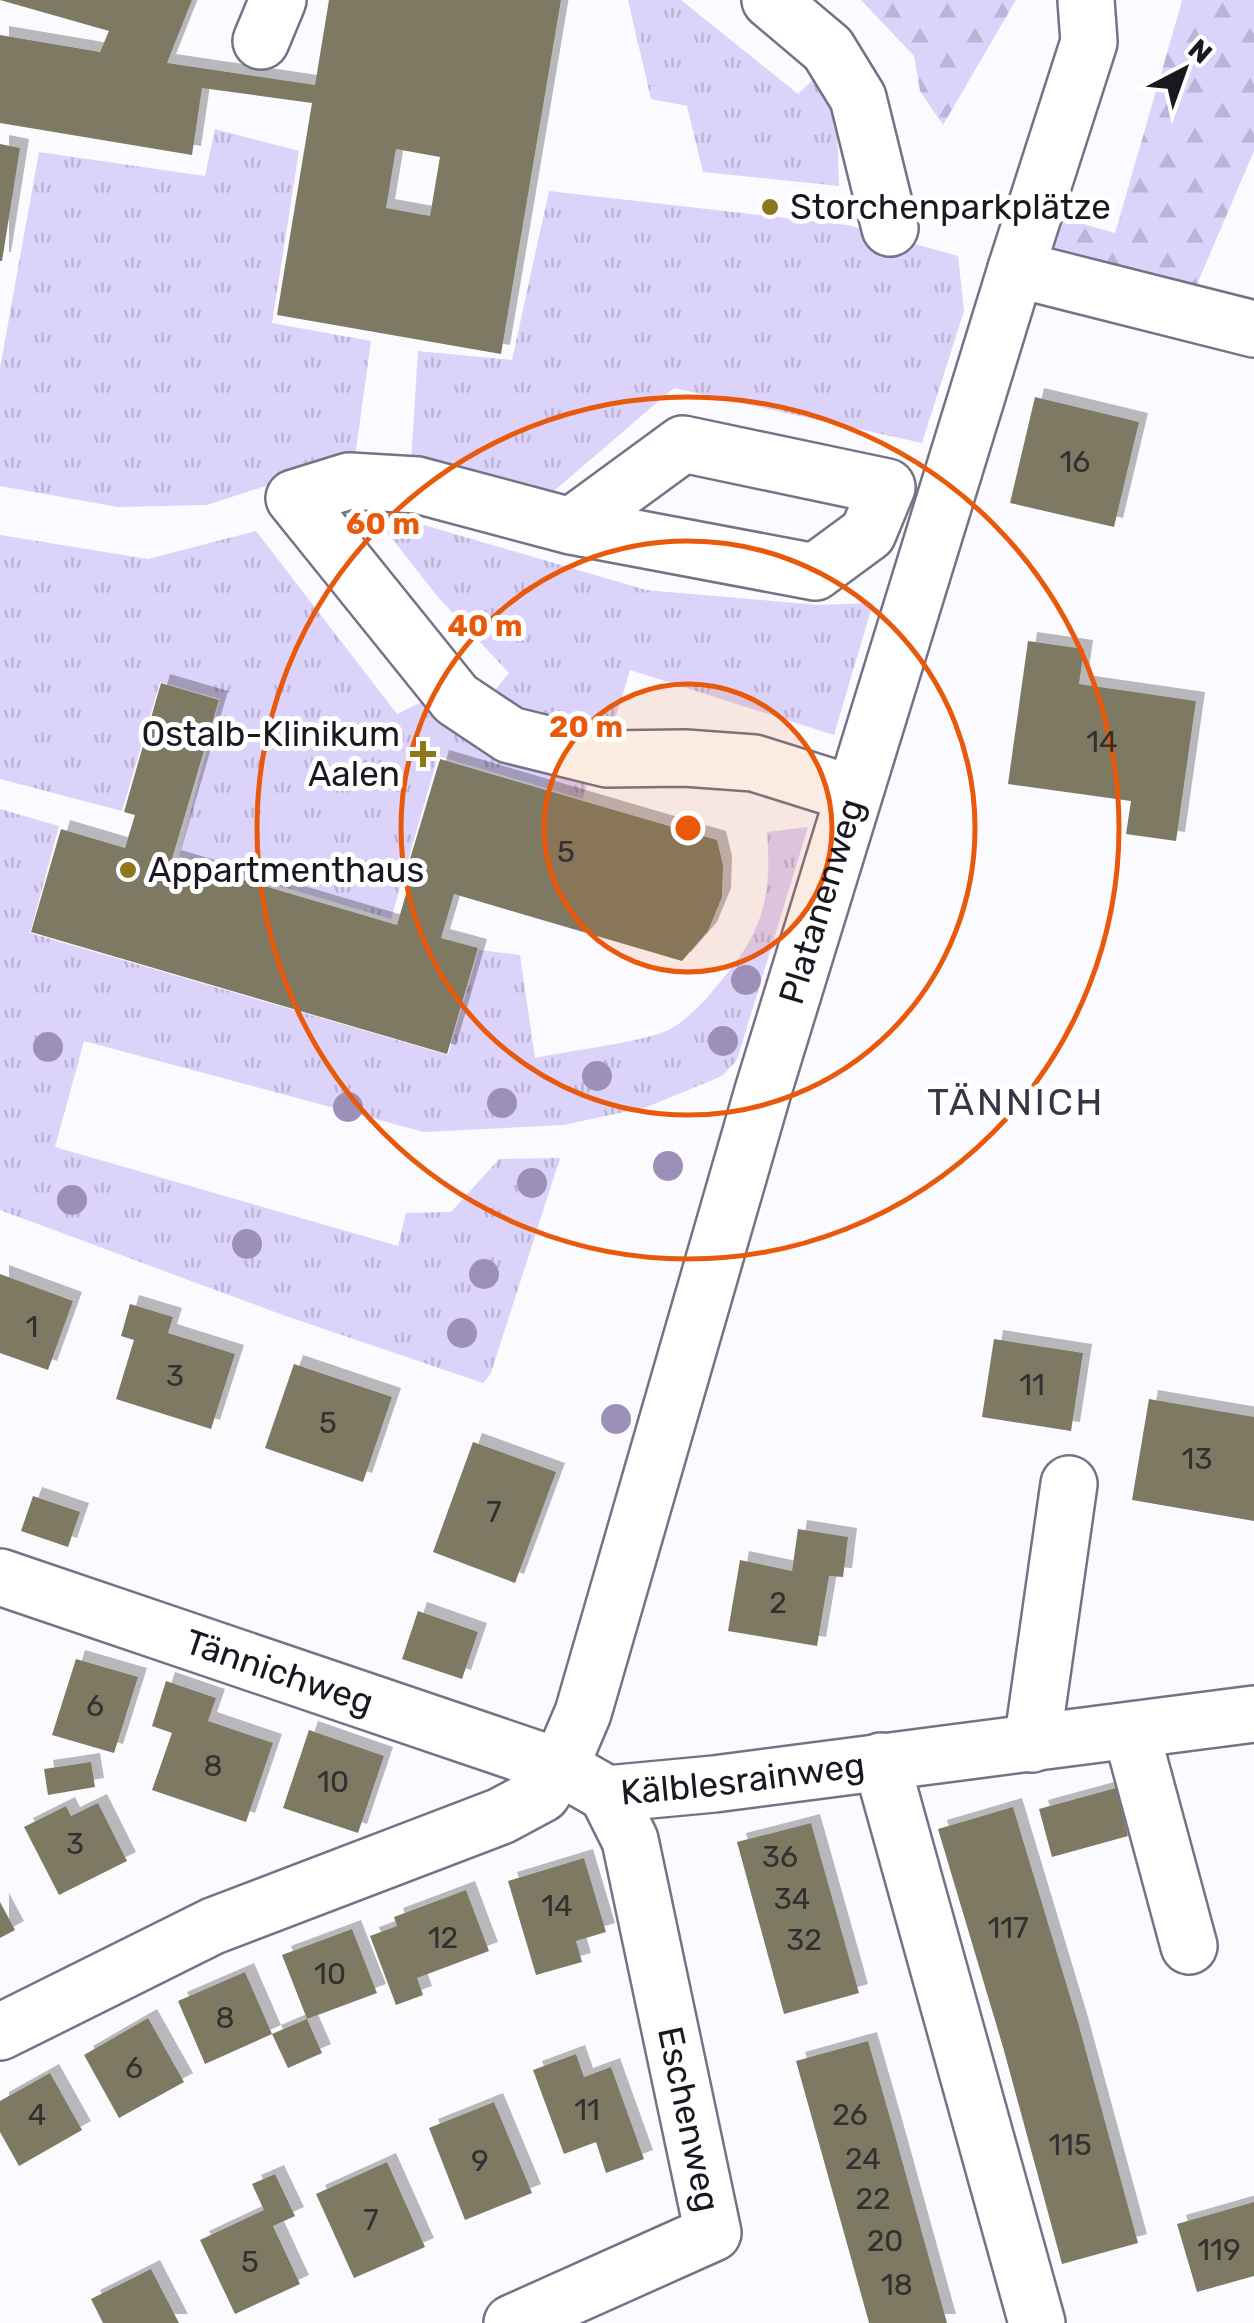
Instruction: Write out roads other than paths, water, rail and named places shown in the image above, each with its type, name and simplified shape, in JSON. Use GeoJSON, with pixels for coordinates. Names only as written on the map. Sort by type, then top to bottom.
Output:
{"type":"FeatureCollection","features":[{"type":"Feature","properties":{"kind":"street"},"geometry":{"type":"LineString","coordinates":[[770,0],[828,49],[858,98],[890,228]]}},
{"type":"Feature","properties":{"kind":"street","name":"Platanenweg"},"geometry":{"type":"LineString","coordinates":[[560,1767],[583,1713],[762,1091],[1089,42],[1086,0]]}},
{"type":"Feature","properties":{"kind":"street"},"geometry":{"type":"LineString","coordinates":[[1016,268],[1254,329]]}},
{"type":"Feature","properties":{"kind":"street"},"geometry":{"type":"LineString","coordinates":[[571,526],[683,444],[887,486],[868,533],[815,572],[571,526],[417,485],[349,480],[294,498],[456,698],[510,735],[607,759],[685,758],[754,763],[853,794]]}},
{"type":"Feature","properties":{"kind":"street"},"geometry":{"type":"LineString","coordinates":[[1032,1744],[1069,1484]]}},
{"type":"Feature","properties":{"kind":"street","name":"Tännichweg"},"geometry":{"type":"LineString","coordinates":[[0,1577],[560,1767]]}},
{"type":"Feature","properties":{"kind":"street","name":"Kälblesrainweg"},"geometry":{"type":"LineString","coordinates":[[560,1767],[608,1794],[714,1784],[1254,1714]]}},
{"type":"Feature","properties":{"kind":"street"},"geometry":{"type":"LineString","coordinates":[[1131,1731],[1189,1946]]}},
{"type":"Feature","properties":{"kind":"street"},"geometry":{"type":"LineString","coordinates":[[881,1761],[1037,2323]]}},
{"type":"Feature","properties":{"kind":"street"},"geometry":{"type":"LineString","coordinates":[[0,2032],[213,1926],[501,1816],[542,1794],[560,1767]]}},
{"type":"Feature","properties":{"kind":"street","name":"Eschenweg"},"geometry":{"type":"LineString","coordinates":[[512,2323],[713,2233],[630,1840],[608,1794]]}},
{"type":"Feature","properties":{"kind":"place","name":"Storchenparkplätze"},"geometry":{"type":"Point","coordinates":[770,207]}},
{"type":"Feature","properties":{"kind":"place","name":"Ostalb-Klinikum Aalen"},"geometry":{"type":"Point","coordinates":[423,754]}},
{"type":"Feature","properties":{"kind":"place","name":"Appartmenthaus"},"geometry":{"type":"Point","coordinates":[128,870]}},
{"type":"Feature","properties":{"kind":"district","name":"TÄNNICH"},"geometry":{"type":"Point","coordinates":[1016,1102]}}]}
